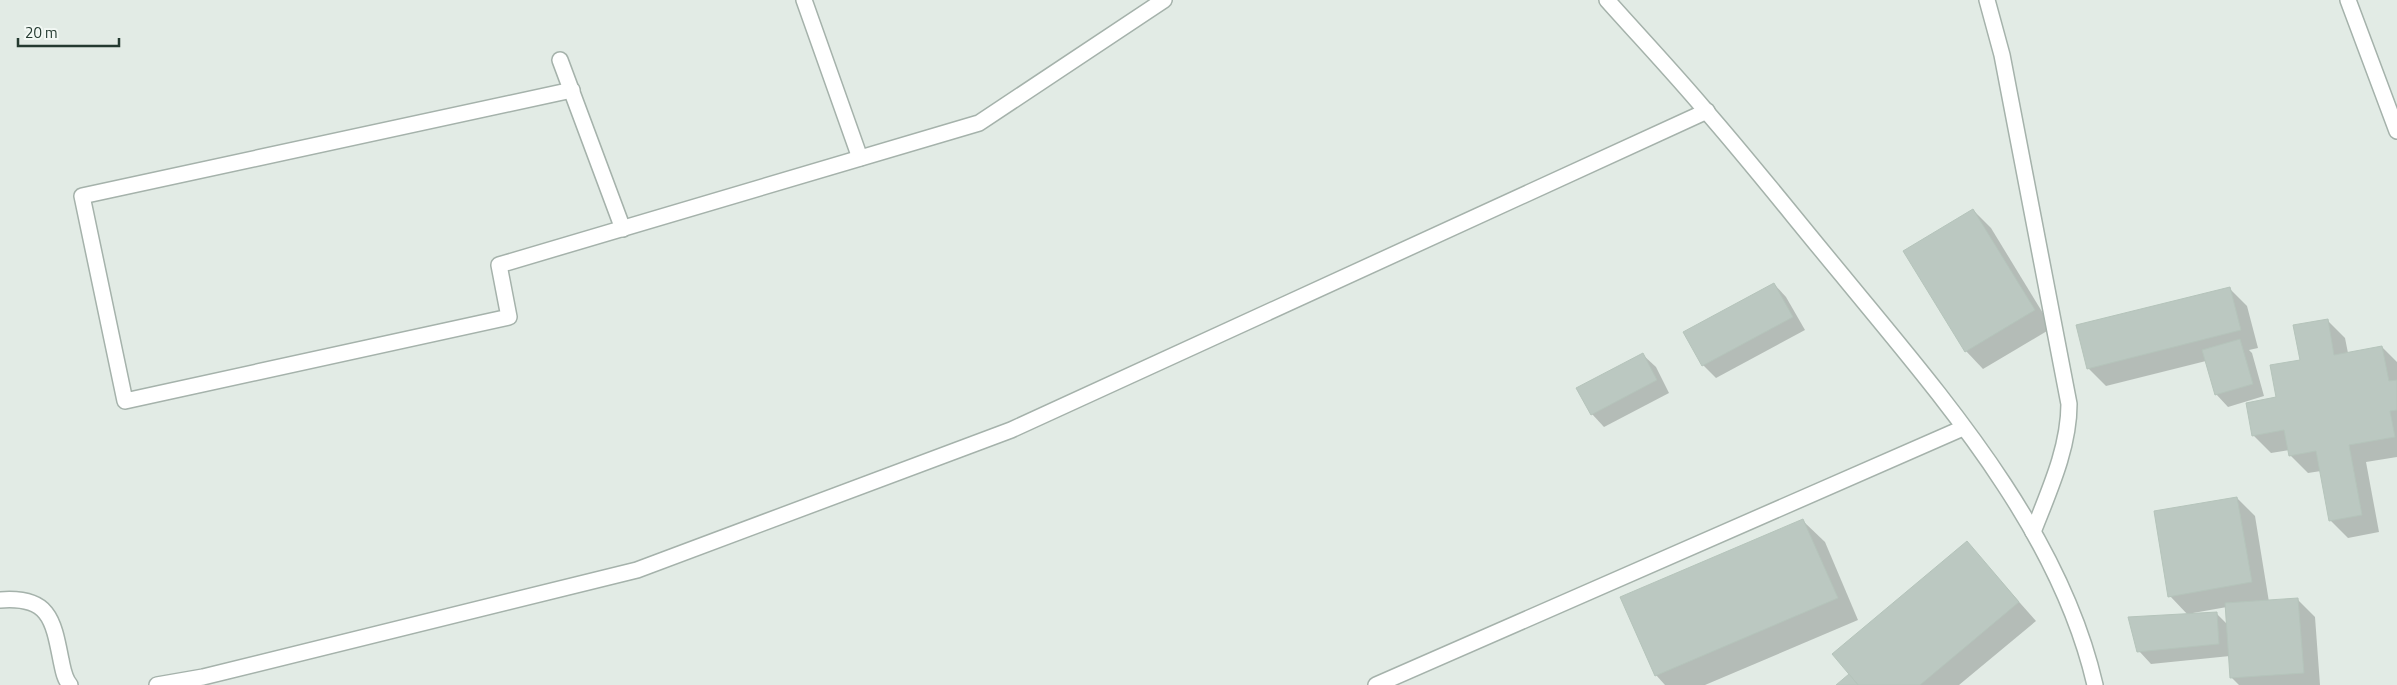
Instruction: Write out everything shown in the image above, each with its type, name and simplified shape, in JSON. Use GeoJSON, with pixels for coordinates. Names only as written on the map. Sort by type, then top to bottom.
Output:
{"type":"FeatureCollection","features":[{"type":"Feature","properties":{"kind":"street"},"geometry":{"type":"LineString","coordinates":[[804,0],[860,158]]}},
{"type":"Feature","properties":{"kind":"street"},"geometry":{"type":"LineString","coordinates":[[572,90],[82,196],[126,401],[509,317],[499,265],[979,123],[1164,0]]}},
{"type":"Feature","properties":{"kind":"street"},"geometry":{"type":"LineString","coordinates":[[1607,0],[1707,112],[1920,370],[1997,474],[2033,532],[2067,602],[2091,668],[2095,685]]}},
{"type":"Feature","properties":{"kind":"street"},"geometry":{"type":"LineString","coordinates":[[1987,0],[2002,55],[2069,404],[2066,438],[2056,473],[2033,532]]}},
{"type":"Feature","properties":{"kind":"street"},"geometry":{"type":"LineString","coordinates":[[2348,0],[2397,130]]}},
{"type":"Feature","properties":{"kind":"street"},"geometry":{"type":"LineString","coordinates":[[560,60],[623,228]]}},
{"type":"Feature","properties":{"kind":"street"},"geometry":{"type":"LineString","coordinates":[[157,685],[203,677],[637,570],[1011,430],[1707,112]]}},
{"type":"Feature","properties":{"kind":"street"},"geometry":{"type":"LineString","coordinates":[[1376,685],[1963,428]]}},
{"type":"Feature","properties":{"kind":"street"},"geometry":{"type":"LineString","coordinates":[[0,600],[22,599],[44,609],[54,628],[64,672],[70,685]]}},
{"type":"Feature","properties":{"kind":"building"},"geometry":{"type":"Polygon","coordinates":[[[1973,209],[2035,310],[1965,352],[1903,251],[1973,209]]]}},
{"type":"Feature","properties":{"kind":"building"},"geometry":{"type":"Polygon","coordinates":[[[1774,283],[1793,317],[1702,366],[1683,332],[1774,283]]]}},
{"type":"Feature","properties":{"kind":"building"},"geometry":{"type":"Polygon","coordinates":[[[2230,287],[2241,330],[2087,369],[2076,325],[2230,287]]]}},
{"type":"Feature","properties":{"kind":"building"},"geometry":{"type":"Polygon","coordinates":[[[2328,319],[2334,355],[2382,346],[2389,381],[2397,380],[2397,410],[2390,411],[2395,437],[2349,445],[2362,515],[2329,521],[2316,451],[2289,456],[2284,430],[2252,436],[2246,403],[2276,397],[2270,365],[2300,360],[2293,325],[2328,319]]]}},
{"type":"Feature","properties":{"kind":"building"},"geometry":{"type":"Polygon","coordinates":[[[2240,339],[2253,384],[2215,395],[2202,350],[2240,339]]]}},
{"type":"Feature","properties":{"kind":"building"},"geometry":{"type":"Polygon","coordinates":[[[1643,353],[1657,380],[1591,415],[1576,388],[1643,353]]]}},
{"type":"Feature","properties":{"kind":"building"},"geometry":{"type":"Polygon","coordinates":[[[2237,497],[2252,582],[2168,597],[2154,511],[2237,497]]]}},
{"type":"Feature","properties":{"kind":"building"},"geometry":{"type":"Polygon","coordinates":[[[1803,519],[1838,598],[1655,676],[1620,597],[1803,519]]]}},
{"type":"Feature","properties":{"kind":"building"},"geometry":{"type":"Polygon","coordinates":[[[1967,541],[2019,602],[1920,685],[1858,685],[1832,654],[1967,541]]]}},
{"type":"Feature","properties":{"kind":"building"},"geometry":{"type":"Polygon","coordinates":[[[2298,598],[2304,673],[2230,678],[2225,603],[2298,598]]]}},
{"type":"Feature","properties":{"kind":"building"},"geometry":{"type":"Polygon","coordinates":[[[2217,612],[2219,644],[2137,652],[2128,617],[2217,612]]]}},
{"type":"Feature","properties":{"kind":"building"},"geometry":{"type":"Polygon","coordinates":[[[1849,674],[1858,685],[1836,685],[1849,674]]]}}]}
